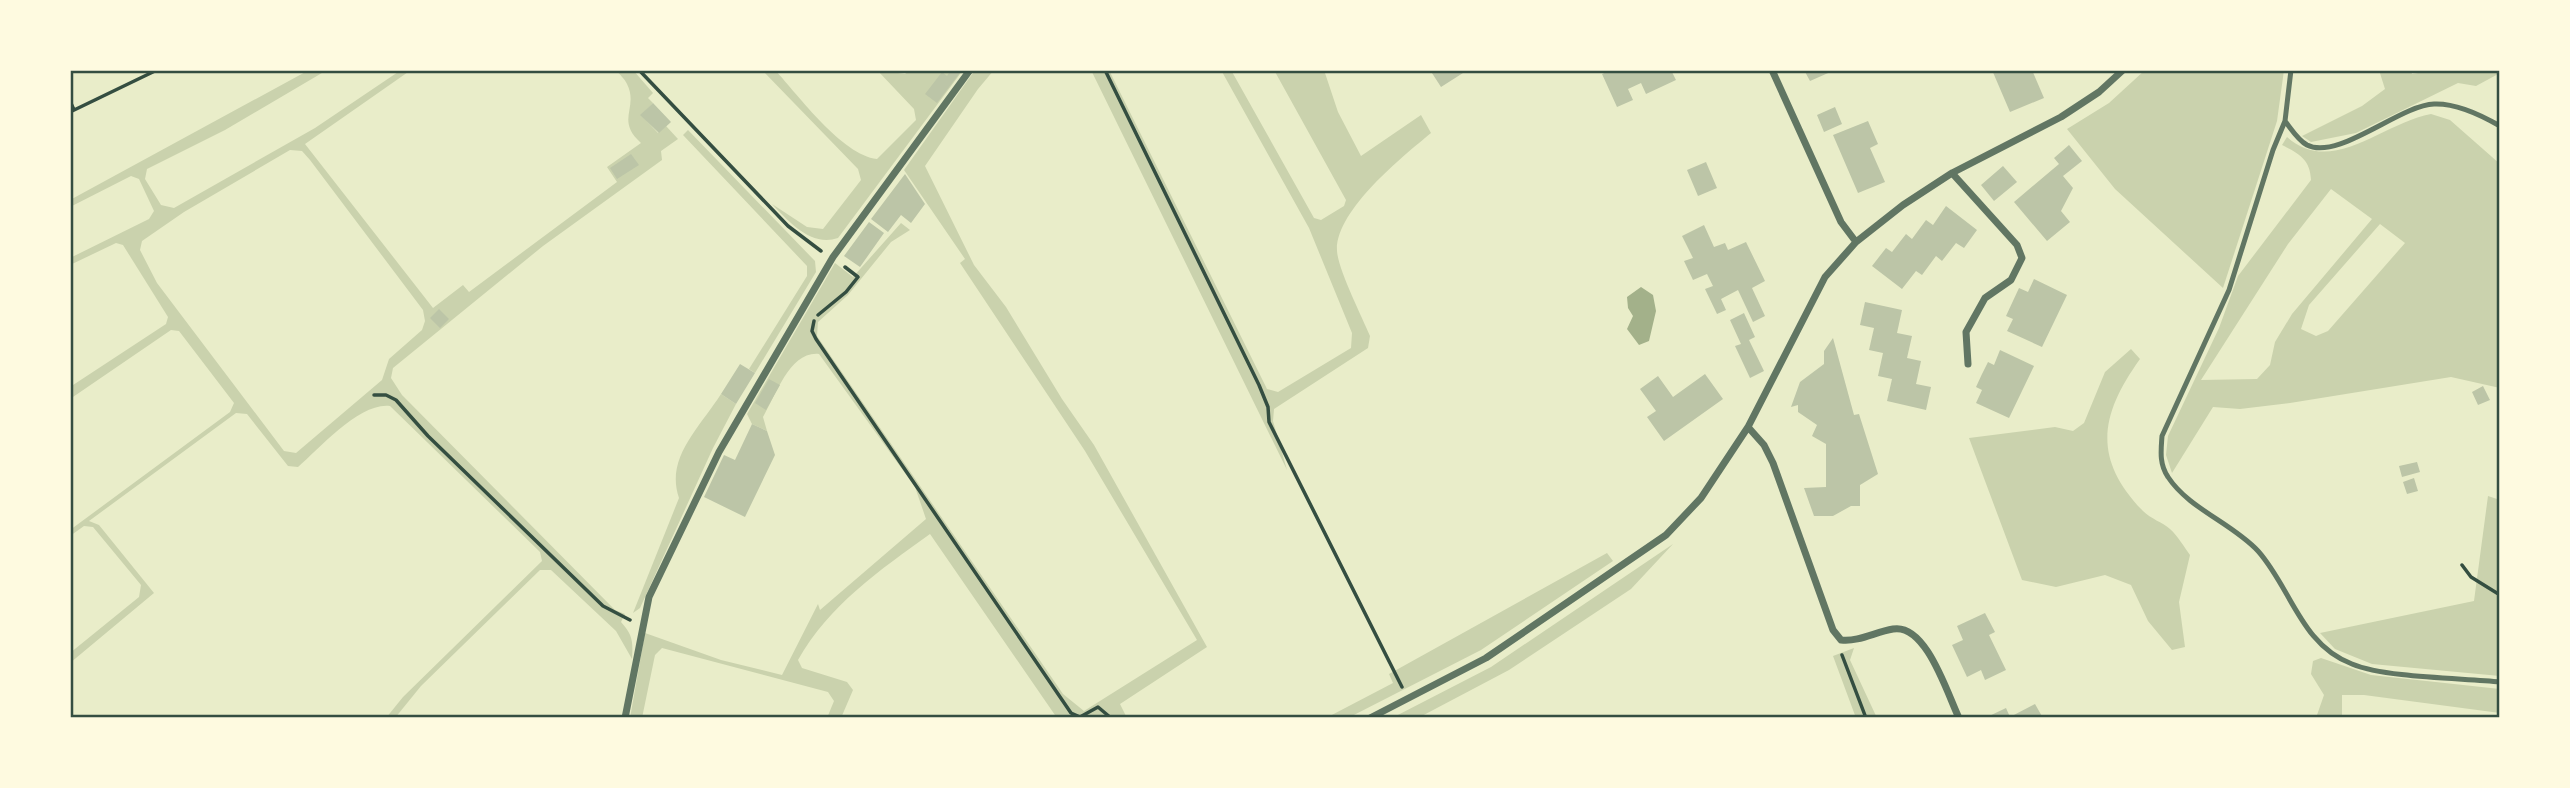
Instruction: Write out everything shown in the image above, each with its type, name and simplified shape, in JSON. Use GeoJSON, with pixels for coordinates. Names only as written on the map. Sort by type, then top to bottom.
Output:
{"type":"FeatureCollection","features":[{"type":"Feature","properties":{"kind":"street"},"geometry":{"type":"LineString","coordinates":[[625,718],[649,597],[719,452],[833,257],[970,70]]}},
{"type":"Feature","properties":{"kind":"street"},"geometry":{"type":"LineString","coordinates":[[1772,70],[1841,222],[1856,242]]}},
{"type":"Feature","properties":{"kind":"street"},"geometry":{"type":"LineString","coordinates":[[1370,718],[1486,659],[1666,535],[1701,498],[1748,427],[1825,277],[1856,242],[1903,205],[1952,173],[2061,117],[2099,92],[2123,70]]}},
{"type":"Feature","properties":{"kind":"street"},"geometry":{"type":"LineString","coordinates":[[1952,173],[2017,245],[2022,258],[2011,280],[1985,298],[1966,332],[1968,363]]}},
{"type":"Feature","properties":{"kind":"street"},"geometry":{"type":"LineString","coordinates":[[1748,427],[1764,444],[1773,463],[1833,630],[1841,640],[1852,641],[1896,628],[1913,631],[1926,647],[1959,718]]}},
{"type":"Feature","properties":{"kind":"lane"},"geometry":{"type":"LineString","coordinates":[[2291,70],[2285,121],[2273,150],[2229,290],[2162,436],[2160,456],[2166,475],[2181,491],[2242,535],[2260,553],[2313,637],[2332,654],[2371,669],[2500,682]]}},
{"type":"Feature","properties":{"kind":"lane"},"geometry":{"type":"LineString","coordinates":[[2285,121],[2309,147],[2321,148],[2358,137],[2412,109],[2433,104],[2456,107],[2500,126]]}},
{"type":"Feature","properties":{"kind":"path"},"geometry":{"type":"LineString","coordinates":[[70,101],[72,111],[157,70]]}},
{"type":"Feature","properties":{"kind":"path"},"geometry":{"type":"LineString","coordinates":[[639,70],[788,226],[833,257]]}},
{"type":"Feature","properties":{"kind":"path"},"geometry":{"type":"LineString","coordinates":[[1105,70],[1259,385],[1268,407],[1269,422],[1407,699]]}},
{"type":"Feature","properties":{"kind":"path"},"geometry":{"type":"LineString","coordinates":[[858,277],[815,318],[811,331],[1071,713],[1080,716],[1098,707],[1111,718]]}},
{"type":"Feature","properties":{"kind":"path"},"geometry":{"type":"LineString","coordinates":[[374,395],[386,394],[396,400],[428,436],[603,606],[642,625]]}},
{"type":"Feature","properties":{"kind":"path"},"geometry":{"type":"LineString","coordinates":[[2462,565],[2471,577],[2500,595]]}},
{"type":"Feature","properties":{"kind":"path"},"geometry":{"type":"LineString","coordinates":[[1841,640],[1843,661],[1866,718]]}},
{"type":"Feature","properties":{"kind":"shaded area"},"geometry":{"type":"Polygon","coordinates":[[[309,70],[327,70],[225,130],[147,169],[145,179],[161,205],[174,208],[315,128],[401,70],[411,70],[305,144],[433,308],[463,285],[469,292],[617,182],[607,167],[641,143],[633,135],[628,121],[630,92],[616,70],[633,70],[653,93],[648,98],[653,103],[641,115],[658,133],[666,126],[678,139],[661,151],[662,160],[543,246],[393,368],[391,378],[402,395],[615,610],[625,614],[621,622],[631,639],[632,659],[616,631],[551,570],[540,570],[421,686],[395,718],[386,718],[403,697],[542,561],[540,552],[390,406],[366,411],[341,428],[298,467],[288,466],[247,414],[236,413],[89,521],[99,525],[154,593],[70,663],[70,653],[139,597],[141,585],[93,527],[84,526],[70,536],[70,530],[230,412],[234,403],[179,331],[171,330],[70,399],[70,387],[166,324],[168,317],[123,245],[116,243],[70,265],[70,258],[149,219],[154,211],[139,179],[131,176],[70,207],[70,200],[309,70]],[[290,150],[184,212],[142,241],[140,250],[157,283],[284,451],[296,453],[382,380],[389,359],[422,330],[425,321],[423,310],[302,151],[290,150]]]}},
{"type":"Feature","properties":{"kind":"shaded area"},"geometry":{"type":"Polygon","coordinates":[[[762,70],[775,70],[836,136],[864,155],[877,159],[916,120],[914,109],[877,70],[905,74],[910,70],[963,70],[838,238],[828,240],[801,231],[772,204],[807,227],[823,229],[861,180],[858,169],[762,70]]]}},
{"type":"Feature","properties":{"kind":"shaded area"},"geometry":{"type":"Polygon","coordinates":[[[975,70],[994,70],[925,166],[974,265],[1006,307],[1062,399],[1094,445],[1207,647],[1120,704],[1127,718],[1057,718],[930,534],[874,575],[840,605],[798,660],[802,668],[847,682],[853,690],[841,718],[827,718],[834,701],[828,692],[662,648],[655,655],[642,718],[630,718],[645,633],[721,660],[782,675],[818,604],[820,610],[926,519],[915,487],[819,354],[800,359],[785,376],[763,417],[767,431],[752,424],[747,414],[835,263],[853,277],[901,223],[910,230],[891,242],[848,295],[818,322],[817,336],[1063,694],[1084,711],[1197,640],[1085,451],[960,263],[965,259],[904,170],[975,70]]]}},
{"type":"Feature","properties":{"kind":"shaded area"},"geometry":{"type":"Polygon","coordinates":[[[1091,70],[1109,70],[1267,389],[1278,392],[1351,348],[1352,333],[1309,228],[1221,70],[1231,70],[1314,218],[1321,220],[1344,206],[1346,200],[1274,70],[1324,70],[1338,112],[1361,156],[1421,115],[1431,133],[1372,186],[1358,202],[1339,235],[1338,259],[1370,336],[1368,348],[1274,409],[1273,421],[1287,470],[1091,70]]]}},
{"type":"Feature","properties":{"kind":"shaded area"},"geometry":{"type":"Polygon","coordinates":[[[2145,70],[2284,70],[2277,121],[2223,288],[2115,189],[2067,129],[2109,103],[2145,70]]]}},
{"type":"Feature","properties":{"kind":"shaded area"},"geometry":{"type":"Polygon","coordinates":[[[2379,70],[2411,70],[2412,74],[2436,70],[2500,70],[2500,73],[2476,86],[2458,83],[2356,133],[2311,142],[2302,136],[2362,106],[2385,89],[2379,70]]]}},
{"type":"Feature","properties":{"kind":"shaded area"},"geometry":{"type":"Polygon","coordinates":[[[2431,114],[2450,120],[2500,164],[2500,388],[2451,377],[2290,403],[2240,409],[2213,407],[2172,473],[2166,455],[2168,436],[2219,328],[2238,276],[2311,180],[2306,162],[2282,145],[2287,137],[2304,148],[2322,152],[2339,150],[2431,114]],[[2331,189],[2288,244],[2201,380],[2257,379],[2270,365],[2275,342],[2292,314],[2372,219],[2331,189]],[[2380,224],[2309,305],[2301,329],[2316,336],[2328,331],[2405,243],[2380,224]]]}},
{"type":"Feature","properties":{"kind":"shaded area"},"geometry":{"type":"Polygon","coordinates":[[[688,130],[815,261],[816,272],[755,373],[749,369],[807,276],[807,266],[683,135],[688,130]]]}},
{"type":"Feature","properties":{"kind":"shaded area"},"geometry":{"type":"Polygon","coordinates":[[[1641,287],[1653,295],[1656,311],[1649,341],[1639,345],[1627,329],[1633,316],[1628,308],[1627,297],[1641,287]]]}},
{"type":"Feature","properties":{"kind":"shaded area"},"geometry":{"type":"Polygon","coordinates":[[[2131,349],[2140,359],[2116,399],[2107,436],[2109,454],[2115,473],[2127,492],[2146,514],[2173,532],[2190,555],[2179,602],[2185,647],[2172,650],[2148,621],[2131,585],[2105,575],[2056,587],[2022,580],[1969,438],[2055,427],[2073,431],[2084,423],[2105,372],[2131,349]]]}},
{"type":"Feature","properties":{"kind":"shaded area"},"geometry":{"type":"Polygon","coordinates":[[[721,394],[736,404],[640,608],[633,613],[679,498],[676,483],[681,456],[721,394]]]}},
{"type":"Feature","properties":{"kind":"shaded area"},"geometry":{"type":"Polygon","coordinates":[[[2488,496],[2500,500],[2500,676],[2372,664],[2335,649],[2320,633],[2474,601],[2488,496]]]}},
{"type":"Feature","properties":{"kind":"shaded area"},"geometry":{"type":"Polygon","coordinates":[[[1673,544],[1631,589],[1509,670],[1418,718],[1392,718],[1491,667],[1673,544]]]}},
{"type":"Feature","properties":{"kind":"shaded area"},"geometry":{"type":"Polygon","coordinates":[[[1607,553],[1613,561],[1481,650],[1348,718],[1326,718],[1393,683],[1389,674],[1607,553]]]}},
{"type":"Feature","properties":{"kind":"shaded area"},"geometry":{"type":"Polygon","coordinates":[[[1854,648],[1850,660],[1877,718],[1856,718],[1833,656],[1854,648]]]}},
{"type":"Feature","properties":{"kind":"shaded area"},"geometry":{"type":"Polygon","coordinates":[[[2321,658],[2371,675],[2500,689],[2500,713],[2364,695],[2342,695],[2342,718],[2311,718],[2317,715],[2324,695],[2311,674],[2313,661],[2321,658]]]}},
{"type":"Feature","properties":{"kind":"building"},"geometry":{"type":"Polygon","coordinates":[[[951,70],[962,70],[937,103],[925,94],[942,72],[947,76],[951,70]]]}},
{"type":"Feature","properties":{"kind":"building"},"geometry":{"type":"Polygon","coordinates":[[[1430,70],[1460,70],[1463,73],[1441,87],[1430,70]]]}},
{"type":"Feature","properties":{"kind":"building"},"geometry":{"type":"Polygon","coordinates":[[[1611,70],[1671,70],[1676,80],[1646,94],[1641,83],[1628,89],[1633,100],[1617,107],[1602,74],[1611,70]]]}},
{"type":"Feature","properties":{"kind":"building"},"geometry":{"type":"Polygon","coordinates":[[[1804,70],[1835,70],[1810,81],[1804,70]]]}},
{"type":"Feature","properties":{"kind":"building"},"geometry":{"type":"Polygon","coordinates":[[[1992,70],[2032,70],[2044,98],[2010,112],[1992,70]]]}},
{"type":"Feature","properties":{"kind":"building"},"geometry":{"type":"Polygon","coordinates":[[[653,103],[671,122],[659,133],[640,115],[653,103]]]}},
{"type":"Feature","properties":{"kind":"building"},"geometry":{"type":"Polygon","coordinates":[[[1835,107],[1842,124],[1824,132],[1817,115],[1835,107]]]}},
{"type":"Feature","properties":{"kind":"building"},"geometry":{"type":"Polygon","coordinates":[[[1868,121],[1878,144],[1870,148],[1885,182],[1858,193],[1833,135],[1868,121]]]}},
{"type":"Feature","properties":{"kind":"building"},"geometry":{"type":"Polygon","coordinates":[[[2069,145],[2082,161],[2063,176],[2073,188],[2061,211],[2070,222],[2047,241],[2014,202],[2059,164],[2054,158],[2069,145]]]}},
{"type":"Feature","properties":{"kind":"building"},"geometry":{"type":"Polygon","coordinates":[[[631,154],[639,165],[617,179],[610,168],[631,154]]]}},
{"type":"Feature","properties":{"kind":"building"},"geometry":{"type":"Polygon","coordinates":[[[1706,162],[1717,188],[1698,196],[1687,170],[1706,162]]]}},
{"type":"Feature","properties":{"kind":"building"},"geometry":{"type":"Polygon","coordinates":[[[2003,166],[2017,182],[1994,201],[1981,185],[2003,166]]]}},
{"type":"Feature","properties":{"kind":"building"},"geometry":{"type":"Polygon","coordinates":[[[905,174],[925,204],[911,223],[901,215],[888,232],[871,219],[905,174]]]}},
{"type":"Feature","properties":{"kind":"building"},"geometry":{"type":"Polygon","coordinates":[[[1946,206],[1977,230],[1964,248],[1956,243],[1942,261],[1936,256],[1922,275],[1916,271],[1902,289],[1872,266],[1886,248],[1892,252],[1906,234],[1912,239],[1926,220],[1933,225],[1946,206]]]}},
{"type":"Feature","properties":{"kind":"building"},"geometry":{"type":"Polygon","coordinates":[[[869,222],[884,233],[860,267],[844,256],[869,222]]]}},
{"type":"Feature","properties":{"kind":"building"},"geometry":{"type":"Polygon","coordinates":[[[1704,225],[1714,247],[1725,243],[1728,250],[1746,242],[1765,281],[1752,288],[1765,316],[1753,322],[1738,290],[1721,299],[1726,310],[1717,314],[1705,289],[1713,286],[1707,274],[1693,280],[1684,261],[1693,258],[1682,236],[1704,225]]]}},
{"type":"Feature","properties":{"kind":"building"},"geometry":{"type":"Polygon","coordinates":[[[2034,279],[2067,295],[2042,347],[2007,331],[2013,319],[2006,316],[2019,288],[2028,292],[2034,279]]]}},
{"type":"Feature","properties":{"kind":"building"},"geometry":{"type":"Polygon","coordinates":[[[1865,302],[1902,310],[1897,333],[1912,336],[1907,358],[1921,361],[1916,384],[1931,387],[1926,410],[1887,401],[1892,379],[1878,376],[1883,353],[1869,350],[1874,328],[1860,325],[1865,302]]]}},
{"type":"Feature","properties":{"kind":"building"},"geometry":{"type":"Polygon","coordinates":[[[439,309],[449,319],[440,328],[430,318],[439,309]]]}},
{"type":"Feature","properties":{"kind":"building"},"geometry":{"type":"Polygon","coordinates":[[[1744,313],[1755,337],[1749,340],[1764,371],[1750,378],[1735,346],[1741,344],[1730,320],[1744,313]]]}},
{"type":"Feature","properties":{"kind":"building"},"geometry":{"type":"Polygon","coordinates":[[[1833,338],[1854,415],[1859,414],[1878,474],[1860,485],[1860,506],[1851,506],[1833,516],[1814,516],[1804,488],[1826,487],[1826,444],[1812,436],[1817,425],[1798,412],[1798,405],[1791,407],[1800,382],[1824,364],[1824,351],[1833,338]]]}},
{"type":"Feature","properties":{"kind":"building"},"geometry":{"type":"Polygon","coordinates":[[[2000,350],[2034,366],[2009,418],[1976,403],[1982,390],[1976,387],[1988,362],[1994,365],[2000,350]]]}},
{"type":"Feature","properties":{"kind":"building"},"geometry":{"type":"Polygon","coordinates":[[[740,364],[755,373],[736,404],[721,394],[740,364]]]}},
{"type":"Feature","properties":{"kind":"building"},"geometry":{"type":"Polygon","coordinates":[[[1705,374],[1723,399],[1664,441],[1647,417],[1656,411],[1640,389],[1658,376],[1673,397],[1705,374]]]}},
{"type":"Feature","properties":{"kind":"building"},"geometry":{"type":"Polygon","coordinates":[[[769,379],[780,385],[766,410],[755,403],[769,379]]]}},
{"type":"Feature","properties":{"kind":"building"},"geometry":{"type":"Polygon","coordinates":[[[2483,386],[2490,400],[2478,405],[2472,392],[2483,386]]]}},
{"type":"Feature","properties":{"kind":"building"},"geometry":{"type":"Polygon","coordinates":[[[752,424],[767,431],[775,455],[745,517],[704,497],[724,455],[735,460],[752,424]]]}},
{"type":"Feature","properties":{"kind":"building"},"geometry":{"type":"Polygon","coordinates":[[[2417,462],[2420,472],[2402,477],[2399,466],[2417,462]]]}},
{"type":"Feature","properties":{"kind":"building"},"geometry":{"type":"Polygon","coordinates":[[[2414,478],[2418,491],[2407,494],[2403,482],[2414,478]]]}},
{"type":"Feature","properties":{"kind":"building"},"geometry":{"type":"Polygon","coordinates":[[[1985,613],[1995,632],[1989,635],[2006,670],[1985,680],[1981,670],[1967,677],[1952,645],[1963,640],[1957,626],[1985,613]]]}},
{"type":"Feature","properties":{"kind":"building"},"geometry":{"type":"Polygon","coordinates":[[[2035,704],[2043,718],[1985,718],[2006,708],[2010,717],[2035,704]]]}}]}
